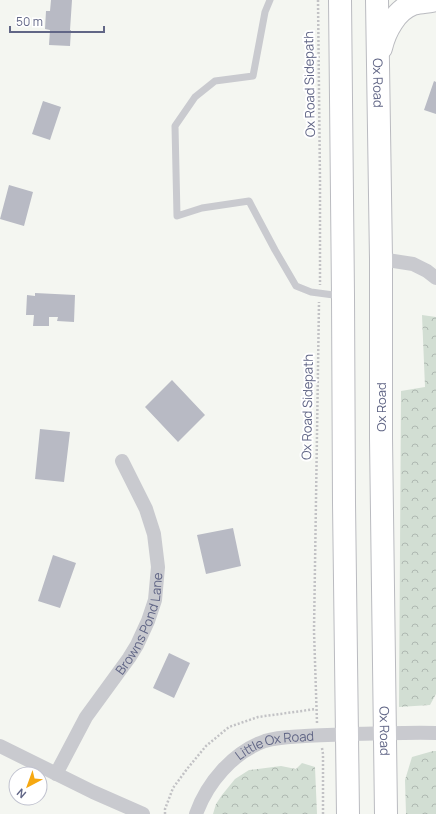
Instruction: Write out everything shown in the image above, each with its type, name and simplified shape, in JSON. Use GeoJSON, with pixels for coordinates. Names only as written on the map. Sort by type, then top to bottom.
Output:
{"type":"FeatureCollection","features":[{"type":"Feature","properties":{"kind":"highway"},"geometry":{"type":"LineString","coordinates":[[340,0],[346,734],[348,814]]}},
{"type":"Feature","properties":{"kind":"highway","name":"Ox Road"},"geometry":{"type":"LineString","coordinates":[[377,0],[381,259],[380,438],[386,814]]}},
{"type":"Feature","properties":{"kind":"highway"},"geometry":{"type":"LineString","coordinates":[[377,60],[382,43],[390,25],[399,13],[406,7],[414,4],[432,1]]}},
{"type":"Feature","properties":{"kind":"street"},"geometry":{"type":"LineString","coordinates":[[381,259],[414,264],[436,278]]}},
{"type":"Feature","properties":{"kind":"street","name":"Browns Pond Lane"},"geometry":{"type":"LineString","coordinates":[[56,774],[86,717],[137,645],[148,621],[155,600],[158,567],[154,534],[146,509],[122,461]]}},
{"type":"Feature","properties":{"kind":"street","name":"Little Ox Road"},"geometry":{"type":"LineString","coordinates":[[196,814],[208,788],[232,761],[248,749],[266,741],[286,737],[319,735],[436,732]]}},
{"type":"Feature","properties":{"kind":"street"},"geometry":{"type":"LineString","coordinates":[[0,746],[93,792],[143,814]]}},
{"type":"Feature","properties":{"kind":"lane"},"geometry":{"type":"LineString","coordinates":[[270,0],[265,12],[254,76],[215,81],[194,97],[175,126],[177,216],[202,208],[249,201],[296,286],[311,292],[343,296]]}},
{"type":"Feature","properties":{"kind":"path","name":"Ox Road Sidepath"},"geometry":{"type":"LineString","coordinates":[[318,0],[320,293],[314,631],[316,720],[323,754],[324,814]]}},
{"type":"Feature","properties":{"kind":"path"},"geometry":{"type":"LineString","coordinates":[[165,814],[165,809],[173,788],[206,746],[229,727],[258,717],[316,709]]}},
{"type":"Feature","properties":{"kind":"green space"},"geometry":{"type":"Polygon","coordinates":[[[422,315],[436,317],[436,694],[430,705],[399,707],[401,391],[425,387],[422,315]]]}},
{"type":"Feature","properties":{"kind":"green space"},"geometry":{"type":"Polygon","coordinates":[[[436,751],[436,814],[406,814],[405,780],[412,757],[436,751]]]}},
{"type":"Feature","properties":{"kind":"green space"},"geometry":{"type":"Polygon","coordinates":[[[302,763],[315,767],[317,814],[213,814],[216,804],[235,779],[249,770],[281,766],[296,769],[302,763]]]}},
{"type":"Feature","properties":{"kind":"building"},"geometry":{"type":"Polygon","coordinates":[[[51,0],[72,0],[70,46],[49,45],[50,30],[45,29],[46,11],[50,11],[51,0]]]}},
{"type":"Feature","properties":{"kind":"building"},"geometry":{"type":"Polygon","coordinates":[[[434,81],[436,82],[436,114],[424,110],[434,81]]]}},
{"type":"Feature","properties":{"kind":"building"},"geometry":{"type":"Polygon","coordinates":[[[43,101],[61,107],[50,140],[32,134],[43,101]]]}},
{"type":"Feature","properties":{"kind":"building"},"geometry":{"type":"Polygon","coordinates":[[[9,185],[33,192],[24,226],[0,219],[9,185]]]}},
{"type":"Feature","properties":{"kind":"building"},"geometry":{"type":"Polygon","coordinates":[[[35,293],[75,295],[74,322],[57,321],[58,317],[49,317],[49,326],[33,326],[34,315],[26,315],[27,295],[35,296],[35,293]]]}},
{"type":"Feature","properties":{"kind":"building"},"geometry":{"type":"Polygon","coordinates":[[[172,380],[205,415],[178,442],[145,407],[172,380]]]}},
{"type":"Feature","properties":{"kind":"building"},"geometry":{"type":"Polygon","coordinates":[[[40,429],[70,432],[64,482],[35,479],[40,429]]]}},
{"type":"Feature","properties":{"kind":"building"},"geometry":{"type":"Polygon","coordinates":[[[233,528],[241,566],[206,574],[197,535],[233,528]]]}},
{"type":"Feature","properties":{"kind":"building"},"geometry":{"type":"Polygon","coordinates":[[[53,555],[76,563],[60,608],[38,601],[53,555]]]}},
{"type":"Feature","properties":{"kind":"building"},"geometry":{"type":"Polygon","coordinates":[[[169,653],[190,663],[174,698],[153,688],[169,653]]]}}]}
